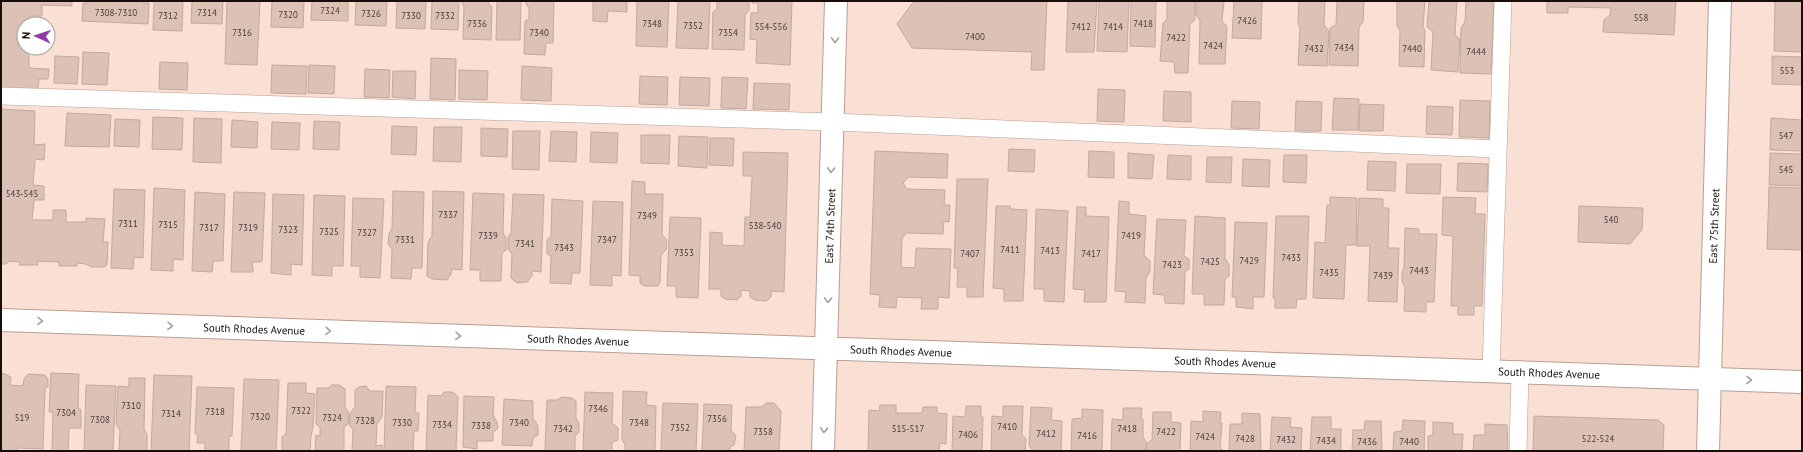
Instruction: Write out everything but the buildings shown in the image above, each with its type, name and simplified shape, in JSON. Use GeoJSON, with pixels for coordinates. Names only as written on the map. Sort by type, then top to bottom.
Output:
{"type":"FeatureCollection","features":[{"type":"Feature","properties":{"kind":"street","name":"East 74th Street"},"geometry":{"type":"LineString","coordinates":[[823,451],[836,1]]}},
{"type":"Feature","properties":{"kind":"street","name":"East 75th Street"},"geometry":{"type":"LineString","coordinates":[[1708,451],[1720,1]]}},
{"type":"Feature","properties":{"kind":"street","name":"South Rhodes Avenue"},"geometry":{"type":"LineString","coordinates":[[1,320],[1802,382]]}},
{"type":"Feature","properties":{"kind":"lane"},"geometry":{"type":"LineString","coordinates":[[1491,371],[1503,1]]}},
{"type":"Feature","properties":{"kind":"lane"},"geometry":{"type":"LineString","coordinates":[[1,96],[833,122],[1498,149]]}},
{"type":"Feature","properties":{"kind":"lane"},"geometry":{"type":"LineString","coordinates":[[1518,451],[1520,372]]}}]}
